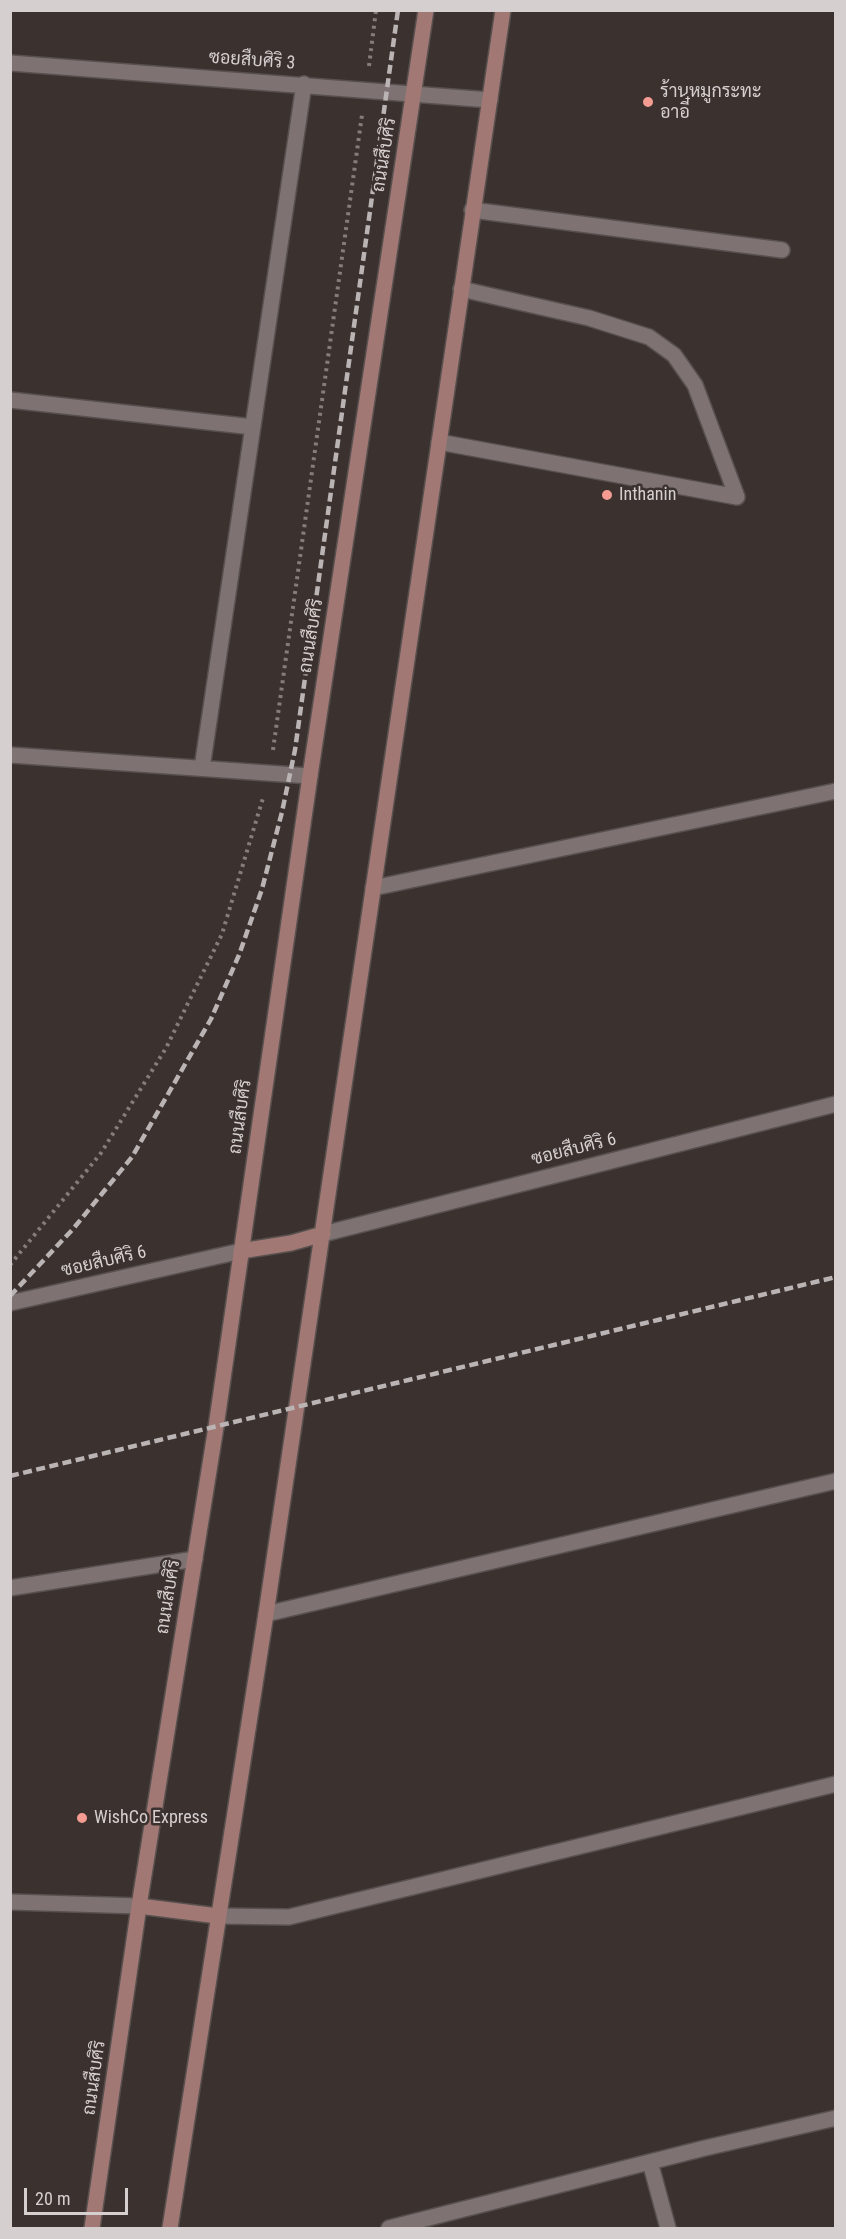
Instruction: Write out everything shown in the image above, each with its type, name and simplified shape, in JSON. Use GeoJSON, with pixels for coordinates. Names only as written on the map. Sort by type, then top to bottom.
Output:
{"type":"FeatureCollection","features":[{"type":"Feature","properties":{"kind":"street","name":"ถนนสืบศิริ"},"geometry":{"type":"LineString","coordinates":[[92,2229],[139,1906],[195,1559],[426,10]]}},
{"type":"Feature","properties":{"kind":"street"},"geometry":{"type":"LineString","coordinates":[[170,2229],[266,1614],[503,10]]}},
{"type":"Feature","properties":{"kind":"street","name":"ซอยสืบศิริ 3"},"geometry":{"type":"LineString","coordinates":[[10,63],[490,100]]}},
{"type":"Feature","properties":{"kind":"street"},"geometry":{"type":"LineString","coordinates":[[10,70],[36,65]]}},
{"type":"Feature","properties":{"kind":"street"},"geometry":{"type":"LineString","coordinates":[[202,768],[304,84]]}},
{"type":"Feature","properties":{"kind":"street"},"geometry":{"type":"LineString","coordinates":[[472,210],[782,250]]}},
{"type":"Feature","properties":{"kind":"street"},"geometry":{"type":"LineString","coordinates":[[439,442],[737,497],[695,385],[674,355],[649,337],[589,318],[460,289]]}},
{"type":"Feature","properties":{"kind":"street"},"geometry":{"type":"LineString","coordinates":[[10,400],[253,427]]}},
{"type":"Feature","properties":{"kind":"street"},"geometry":{"type":"LineString","coordinates":[[10,755],[310,776]]}},
{"type":"Feature","properties":{"kind":"street"},"geometry":{"type":"LineString","coordinates":[[373,888],[836,791]]}},
{"type":"Feature","properties":{"kind":"street","name":"ซอยสืบศิริ 6"},"geometry":{"type":"LineString","coordinates":[[323,1234],[836,1104]]}},
{"type":"Feature","properties":{"kind":"street"},"geometry":{"type":"LineString","coordinates":[[241,1251],[291,1244],[323,1234]]}},
{"type":"Feature","properties":{"kind":"street","name":"ซอยสืบศิริ 6"},"geometry":{"type":"LineString","coordinates":[[10,1303],[241,1251]]}},
{"type":"Feature","properties":{"kind":"street"},"geometry":{"type":"LineString","coordinates":[[266,1614],[836,1481]]}},
{"type":"Feature","properties":{"kind":"street"},"geometry":{"type":"LineString","coordinates":[[10,1588],[195,1559]]}},
{"type":"Feature","properties":{"kind":"street"},"geometry":{"type":"LineString","coordinates":[[10,1902],[139,1906],[218,1916],[289,1917],[836,1784]]}},
{"type":"Feature","properties":{"kind":"street"},"geometry":{"type":"LineString","coordinates":[[389,2229],[650,2162],[836,2118]]}},
{"type":"Feature","properties":{"kind":"street"},"geometry":{"type":"LineString","coordinates":[[650,2162],[668,2229]]}},
{"type":"Feature","properties":{"kind":"path"},"geometry":{"type":"LineString","coordinates":[[10,1265],[100,1153],[166,1048],[222,934],[270,773],[376,10]]}},
{"type":"Feature","properties":{"kind":"railway"},"geometry":{"type":"LineString","coordinates":[[10,1296],[73,1229],[132,1157],[211,1019],[239,955],[262,889],[295,750],[398,10]]}},
{"type":"Feature","properties":{"kind":"railway"},"geometry":{"type":"LineString","coordinates":[[10,1476],[836,1277]]}},
{"type":"Feature","properties":{"kind":"place","name":"ร้านหมูกระทะ อาอี๋"},"geometry":{"type":"Point","coordinates":[648,102]}},
{"type":"Feature","properties":{"kind":"place","name":"Inthanin"},"geometry":{"type":"Point","coordinates":[607,495]}},
{"type":"Feature","properties":{"kind":"place","name":"WishCo Express"},"geometry":{"type":"Point","coordinates":[82,1818]}}]}
